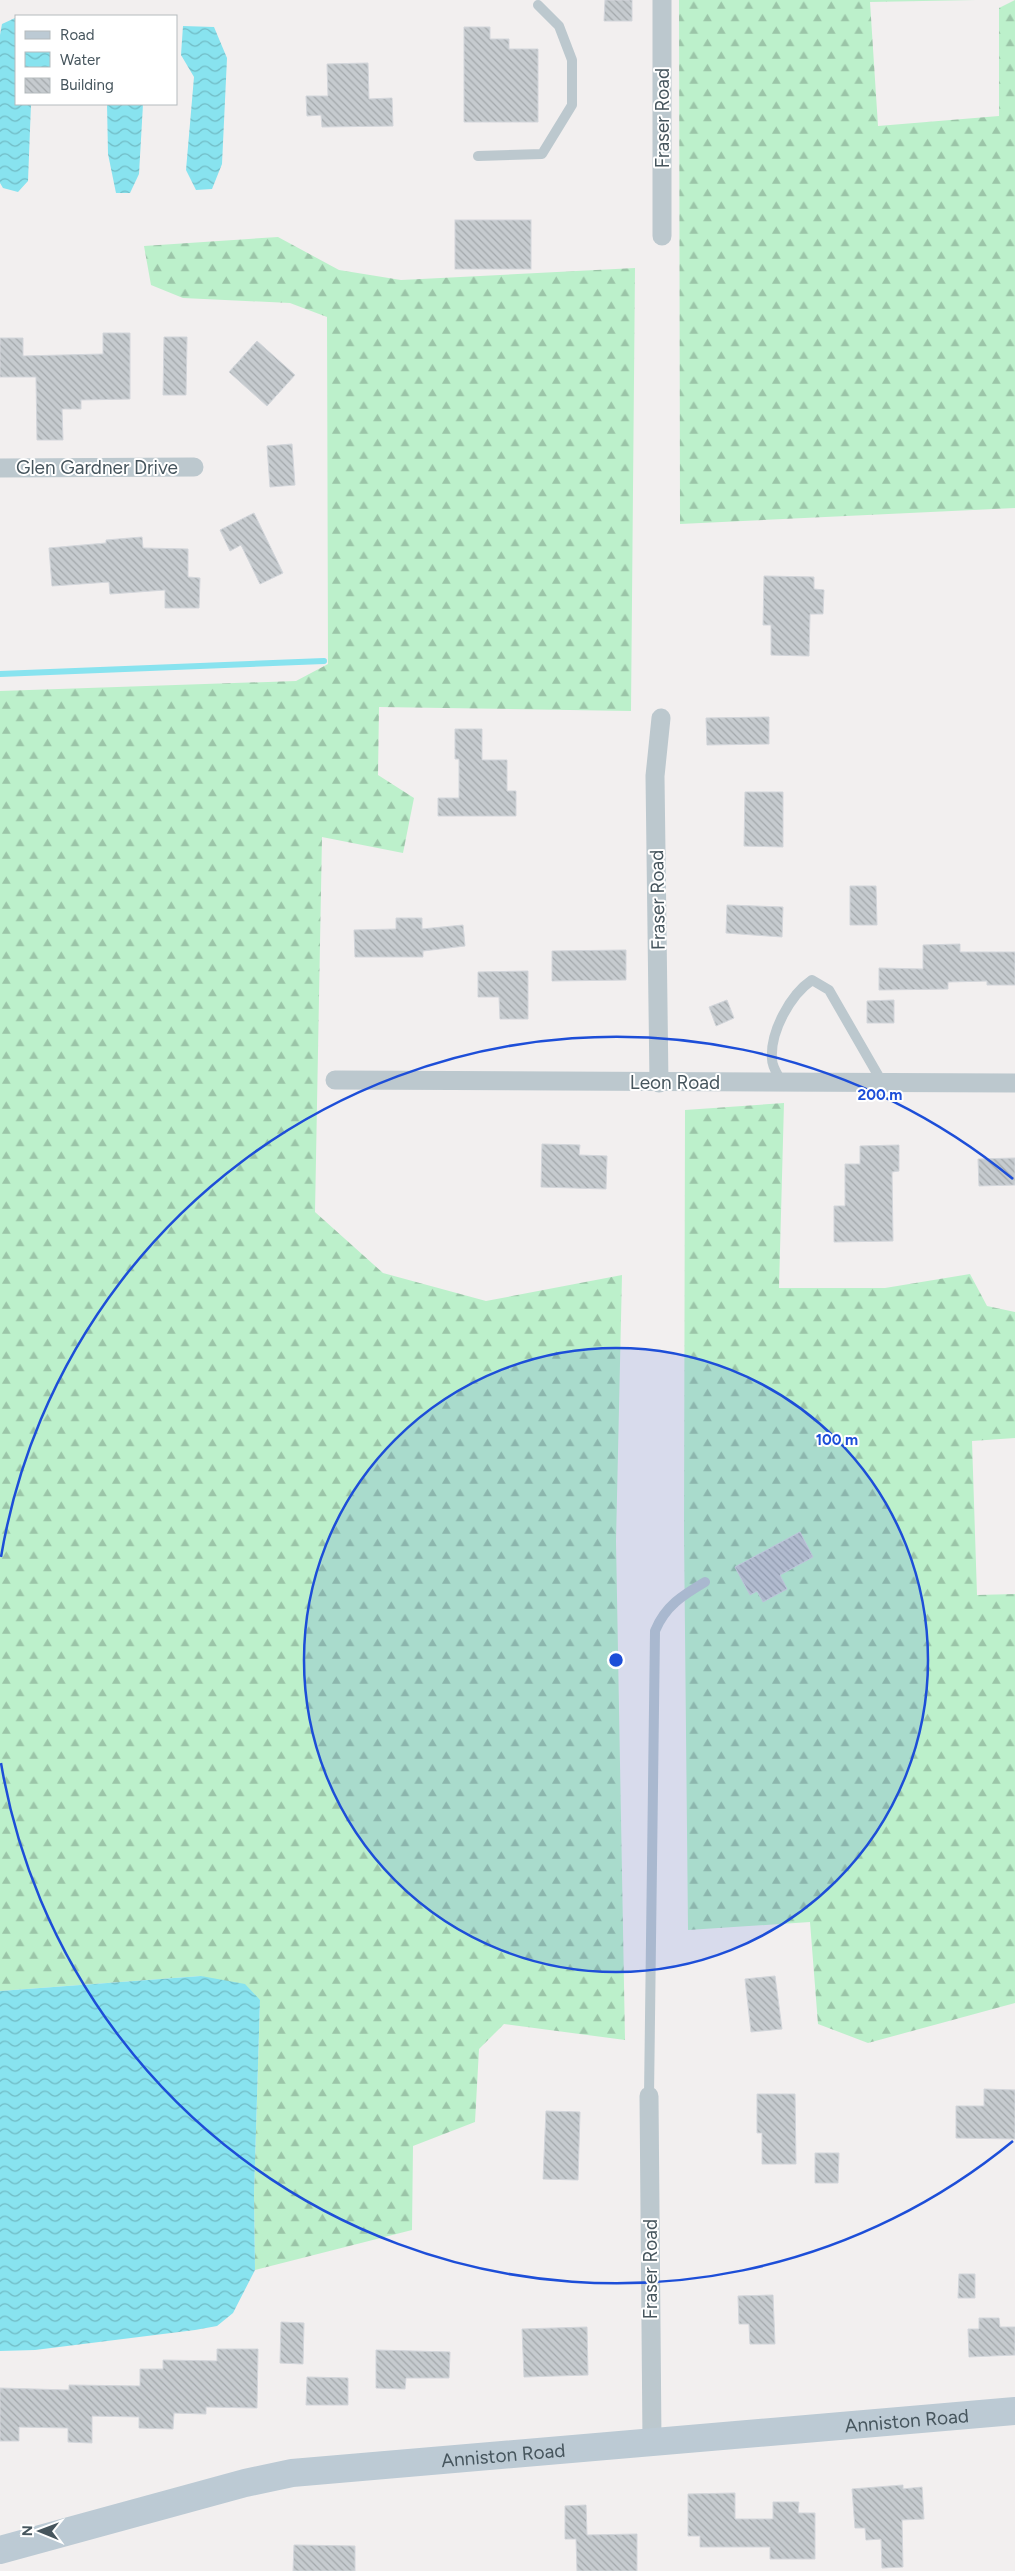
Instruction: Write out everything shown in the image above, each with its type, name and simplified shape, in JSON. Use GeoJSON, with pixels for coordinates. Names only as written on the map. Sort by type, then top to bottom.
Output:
{"type":"FeatureCollection","features":[{"type":"Feature","properties":{"kind":"street","name":"Fraser Road"},"geometry":{"type":"LineString","coordinates":[[662,0],[662,236]]}},
{"type":"Feature","properties":{"kind":"street","name":"Glen Gardner Drive"},"geometry":{"type":"LineString","coordinates":[[0,468],[194,467]]}},
{"type":"Feature","properties":{"kind":"street","name":"Fraser Road"},"geometry":{"type":"LineString","coordinates":[[659,1083],[655,776],[661,718]]}},
{"type":"Feature","properties":{"kind":"street","name":"Leon Road"},"geometry":{"type":"LineString","coordinates":[[336,1080],[659,1083],[781,1081],[1015,1083]]}},
{"type":"Feature","properties":{"kind":"street","name":"Fraser Road"},"geometry":{"type":"LineString","coordinates":[[648,2096],[652,2441]]}},
{"type":"Feature","properties":{"kind":"street","name":"Anniston Road"},"geometry":{"type":"LineString","coordinates":[[0,2550],[244,2483],[292,2473],[1015,2411]]}},
{"type":"Feature","properties":{"kind":"lane"},"geometry":{"type":"LineString","coordinates":[[478,156],[542,154],[572,105],[572,60],[559,26],[538,2]]}},
{"type":"Feature","properties":{"kind":"lane"},"geometry":{"type":"LineString","coordinates":[[781,1081],[772,1062],[772,1043],[784,1016],[800,989],[812,980],[829,990],[882,1082]]}},
{"type":"Feature","properties":{"kind":"lane"},"geometry":{"type":"LineString","coordinates":[[648,2096],[655,1630],[661,1615],[670,1605],[705,1582]]}},
{"type":"Feature","properties":{"kind":"green space"},"geometry":{"type":"Polygon","coordinates":[[[679,0],[976,0],[870,2],[878,126],[999,116],[999,8],[1015,0],[1015,508],[680,524],[679,0]]]}},
{"type":"Feature","properties":{"kind":"green space"},"geometry":{"type":"Polygon","coordinates":[[[278,237],[339,270],[401,280],[635,268],[631,711],[379,707],[378,775],[414,798],[403,853],[322,837],[315,1212],[383,1273],[486,1301],[622,1275],[616,1541],[625,2040],[504,2024],[479,2049],[475,2122],[413,2146],[412,2230],[255,2270],[254,2195],[260,2000],[201,1976],[0,1991],[0,691],[296,681],[328,664],[327,317],[290,303],[183,298],[151,285],[144,246],[278,237]]]}},
{"type":"Feature","properties":{"kind":"green space"},"geometry":{"type":"Polygon","coordinates":[[[784,1103],[779,1288],[885,1288],[970,1274],[987,1306],[1015,1312],[1015,1438],[972,1441],[977,1595],[1015,1594],[1015,2003],[868,2043],[818,2024],[810,1922],[688,1930],[684,1533],[685,1110],[784,1103]]]}},
{"type":"Feature","properties":{"kind":"water"},"geometry":{"type":"Polygon","coordinates":[[[15,18],[15,105],[31,105],[28,181],[18,192],[3,188],[0,183],[0,35],[2,24],[15,18]]]}},
{"type":"Feature","properties":{"kind":"water"},"geometry":{"type":"Polygon","coordinates":[[[183,26],[214,27],[227,58],[222,164],[212,189],[196,190],[186,170],[194,77],[181,55],[183,26]]]}},
{"type":"Feature","properties":{"kind":"water"},"geometry":{"type":"Polygon","coordinates":[[[107,105],[143,105],[139,174],[130,193],[116,193],[108,154],[107,105]]]}},
{"type":"Feature","properties":{"kind":"water"},"geometry":{"type":"Polygon","coordinates":[[[201,1976],[245,1984],[260,2000],[254,2195],[255,2270],[233,2313],[217,2326],[195,2330],[35,2350],[0,2351],[0,1991],[201,1976]]]}},
{"type":"Feature","properties":{"kind":"building"},"geometry":{"type":"Polygon","coordinates":[[[605,0],[632,0],[632,21],[604,21],[605,0]]]}},
{"type":"Feature","properties":{"kind":"building"},"geometry":{"type":"Polygon","coordinates":[[[464,27],[490,27],[490,39],[509,39],[509,49],[538,49],[538,122],[464,122],[464,27]]]}},
{"type":"Feature","properties":{"kind":"building"},"geometry":{"type":"Polygon","coordinates":[[[368,63],[369,99],[392,98],[393,126],[322,127],[321,115],[307,116],[306,96],[328,96],[327,64],[368,63]]]}},
{"type":"Feature","properties":{"kind":"building"},"geometry":{"type":"Polygon","coordinates":[[[455,220],[531,220],[531,269],[455,269],[455,220]]]}},
{"type":"Feature","properties":{"kind":"building"},"geometry":{"type":"Polygon","coordinates":[[[103,333],[130,333],[130,399],[81,400],[81,409],[62,409],[63,440],[37,440],[36,377],[0,377],[0,338],[23,338],[23,356],[103,354],[103,333]]]}},
{"type":"Feature","properties":{"kind":"building"},"geometry":{"type":"Polygon","coordinates":[[[164,337],[187,337],[186,395],[163,395],[164,337]]]}},
{"type":"Feature","properties":{"kind":"building"},"geometry":{"type":"Polygon","coordinates":[[[257,341],[295,375],[267,406],[229,372],[257,341]]]}},
{"type":"Feature","properties":{"kind":"building"},"geometry":{"type":"Polygon","coordinates":[[[292,444],[295,485],[270,487],[267,446],[292,444]]]}},
{"type":"Feature","properties":{"kind":"building"},"geometry":{"type":"Polygon","coordinates":[[[254,513],[283,573],[260,584],[241,545],[230,551],[220,530],[254,513]]]}},
{"type":"Feature","properties":{"kind":"building"},"geometry":{"type":"Polygon","coordinates":[[[142,537],[143,548],[188,549],[188,577],[200,578],[199,608],[165,608],[165,590],[110,594],[109,582],[52,586],[49,548],[106,543],[106,540],[142,537]]]}},
{"type":"Feature","properties":{"kind":"building"},"geometry":{"type":"Polygon","coordinates":[[[764,576],[814,577],[814,589],[824,590],[823,614],[810,614],[809,656],[771,655],[771,625],[763,625],[764,576]]]}},
{"type":"Feature","properties":{"kind":"building"},"geometry":{"type":"Polygon","coordinates":[[[769,717],[769,744],[707,745],[706,718],[769,717]]]}},
{"type":"Feature","properties":{"kind":"building"},"geometry":{"type":"Polygon","coordinates":[[[455,729],[482,729],[482,760],[507,760],[507,791],[516,791],[516,816],[438,816],[438,798],[459,798],[459,759],[455,759],[455,729]]]}},
{"type":"Feature","properties":{"kind":"building"},"geometry":{"type":"Polygon","coordinates":[[[745,792],[783,792],[783,847],[744,846],[745,792]]]}},
{"type":"Feature","properties":{"kind":"building"},"geometry":{"type":"Polygon","coordinates":[[[850,886],[876,886],[877,925],[850,925],[850,886]]]}},
{"type":"Feature","properties":{"kind":"building"},"geometry":{"type":"Polygon","coordinates":[[[727,905],[783,907],[782,937],[726,933],[727,905]]]}},
{"type":"Feature","properties":{"kind":"building"},"geometry":{"type":"Polygon","coordinates":[[[396,918],[422,918],[422,929],[463,925],[465,946],[423,951],[423,957],[355,957],[354,930],[396,929],[396,918]]]}},
{"type":"Feature","properties":{"kind":"building"},"geometry":{"type":"Polygon","coordinates":[[[960,944],[960,952],[1015,952],[1015,985],[987,985],[987,981],[948,982],[948,989],[879,990],[879,968],[923,969],[923,945],[960,944]]]}},
{"type":"Feature","properties":{"kind":"building"},"geometry":{"type":"Polygon","coordinates":[[[626,950],[626,980],[552,981],[552,951],[626,950]]]}},
{"type":"Feature","properties":{"kind":"building"},"geometry":{"type":"Polygon","coordinates":[[[528,971],[528,1019],[500,1019],[499,997],[478,997],[478,972],[528,971]]]}},
{"type":"Feature","properties":{"kind":"building"},"geometry":{"type":"Polygon","coordinates":[[[727,1000],[734,1018],[716,1026],[709,1007],[727,1000]]]}},
{"type":"Feature","properties":{"kind":"building"},"geometry":{"type":"Polygon","coordinates":[[[894,1000],[894,1023],[867,1023],[867,1001],[894,1000]]]}},
{"type":"Feature","properties":{"kind":"building"},"geometry":{"type":"Polygon","coordinates":[[[542,1144],[580,1145],[579,1155],[607,1156],[606,1189],[541,1187],[542,1144]]]}},
{"type":"Feature","properties":{"kind":"building"},"geometry":{"type":"Polygon","coordinates":[[[899,1145],[899,1171],[892,1172],[893,1241],[834,1242],[834,1206],[845,1206],[845,1164],[860,1164],[860,1146],[899,1145]]]}},
{"type":"Feature","properties":{"kind":"building"},"geometry":{"type":"Polygon","coordinates":[[[1015,1158],[1015,1185],[979,1186],[978,1159],[1015,1158]]]}},
{"type":"Feature","properties":{"kind":"building"},"geometry":{"type":"Polygon","coordinates":[[[800,1532],[813,1557],[780,1575],[787,1589],[763,1602],[757,1591],[750,1595],[735,1567],[800,1532]]]}},
{"type":"Feature","properties":{"kind":"building"},"geometry":{"type":"Polygon","coordinates":[[[775,1976],[782,2029],[751,2032],[745,1979],[775,1976]]]}},
{"type":"Feature","properties":{"kind":"building"},"geometry":{"type":"Polygon","coordinates":[[[984,2089],[1015,2090],[1015,2139],[956,2138],[956,2106],[984,2106],[984,2089]]]}},
{"type":"Feature","properties":{"kind":"building"},"geometry":{"type":"Polygon","coordinates":[[[757,2094],[795,2094],[796,2164],[762,2164],[762,2133],[757,2133],[757,2094]]]}},
{"type":"Feature","properties":{"kind":"building"},"geometry":{"type":"Polygon","coordinates":[[[546,2111],[580,2112],[578,2180],[543,2179],[546,2111]]]}},
{"type":"Feature","properties":{"kind":"building"},"geometry":{"type":"Polygon","coordinates":[[[815,2153],[839,2153],[838,2183],[815,2183],[815,2153]]]}},
{"type":"Feature","properties":{"kind":"building"},"geometry":{"type":"Polygon","coordinates":[[[959,2274],[975,2274],[975,2298],[958,2298],[959,2274]]]}},
{"type":"Feature","properties":{"kind":"building"},"geometry":{"type":"Polygon","coordinates":[[[773,2295],[775,2344],[750,2344],[749,2324],[739,2324],[738,2296],[773,2295]]]}},
{"type":"Feature","properties":{"kind":"building"},"geometry":{"type":"Polygon","coordinates":[[[979,2318],[999,2318],[1000,2327],[1015,2327],[1015,2355],[969,2357],[968,2329],[979,2329],[979,2318]]]}},
{"type":"Feature","properties":{"kind":"building"},"geometry":{"type":"Polygon","coordinates":[[[281,2322],[304,2323],[303,2364],[280,2363],[281,2322]]]}},
{"type":"Feature","properties":{"kind":"building"},"geometry":{"type":"Polygon","coordinates":[[[587,2327],[588,2375],[524,2377],[522,2329],[587,2327]]]}},
{"type":"Feature","properties":{"kind":"building"},"geometry":{"type":"Polygon","coordinates":[[[217,2349],[258,2349],[257,2408],[206,2407],[206,2414],[174,2413],[173,2429],[139,2428],[139,2417],[92,2416],[92,2443],[68,2442],[68,2428],[19,2427],[19,2441],[0,2441],[0,2388],[69,2390],[69,2385],[140,2386],[140,2369],[163,2369],[163,2360],[217,2361],[217,2349]]]}},
{"type":"Feature","properties":{"kind":"building"},"geometry":{"type":"Polygon","coordinates":[[[376,2350],[450,2352],[449,2378],[406,2378],[405,2389],[376,2388],[376,2350]]]}},
{"type":"Feature","properties":{"kind":"building"},"geometry":{"type":"Polygon","coordinates":[[[307,2377],[348,2378],[348,2405],[306,2405],[307,2377]]]}},
{"type":"Feature","properties":{"kind":"building"},"geometry":{"type":"Polygon","coordinates":[[[903,2485],[903,2489],[922,2487],[924,2519],[902,2520],[903,2567],[882,2568],[881,2539],[866,2540],[865,2528],[855,2528],[852,2489],[903,2485]]]}},
{"type":"Feature","properties":{"kind":"building"},"geometry":{"type":"Polygon","coordinates":[[[735,2493],[735,2519],[773,2519],[773,2502],[799,2502],[798,2513],[815,2513],[815,2559],[770,2559],[770,2547],[700,2547],[700,2536],[688,2536],[688,2494],[735,2493]]]}},
{"type":"Feature","properties":{"kind":"building"},"geometry":{"type":"Polygon","coordinates":[[[586,2505],[587,2535],[637,2534],[637,2571],[577,2571],[576,2539],[565,2539],[565,2506],[586,2505]]]}},
{"type":"Feature","properties":{"kind":"building"},"geometry":{"type":"Polygon","coordinates":[[[294,2545],[355,2546],[355,2571],[293,2571],[294,2545]]]}},
{"type":"Feature","properties":{"kind":"waterway"},"geometry":{"type":"LineString","coordinates":[[0,674],[324,661]]}}]}
